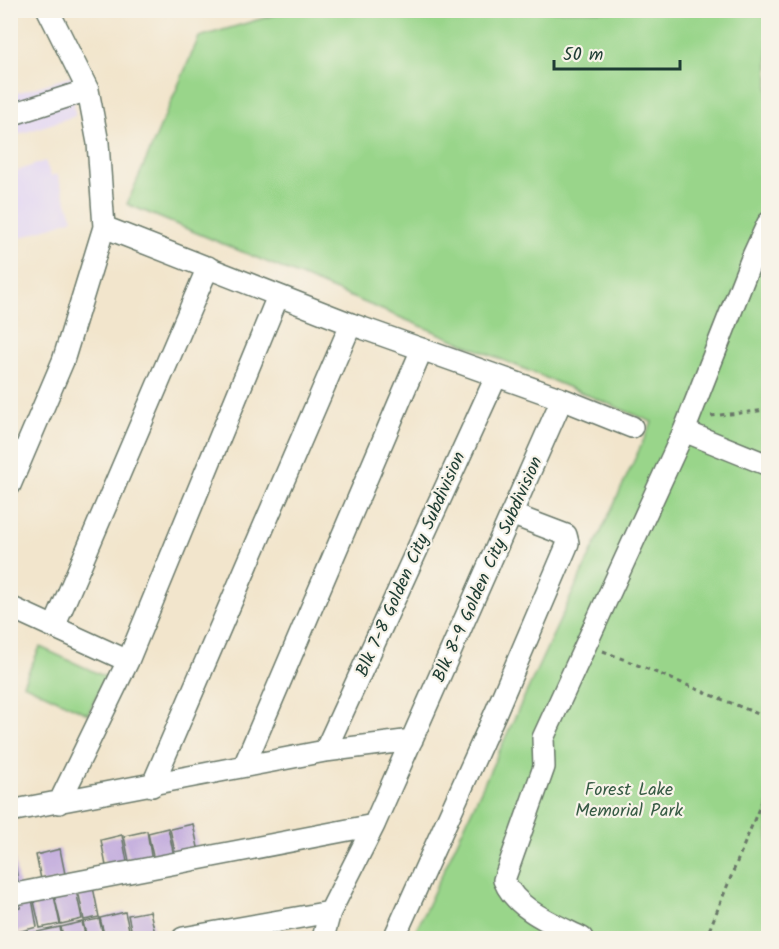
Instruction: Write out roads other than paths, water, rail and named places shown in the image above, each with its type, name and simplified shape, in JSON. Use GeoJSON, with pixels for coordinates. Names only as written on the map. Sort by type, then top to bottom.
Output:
{"type":"FeatureCollection","features":[{"type":"Feature","properties":{"kind":"street"},"geometry":{"type":"LineString","coordinates":[[13,471],[63,361],[104,227],[98,143],[88,90],[48,10]]}},
{"type":"Feature","properties":{"kind":"street"},"geometry":{"type":"LineString","coordinates":[[10,115],[88,90]]}},
{"type":"Feature","properties":{"kind":"street"},"geometry":{"type":"LineString","coordinates":[[582,939],[531,912],[509,892],[504,880],[544,767],[543,738],[687,424],[760,257],[768,223]]}},
{"type":"Feature","properties":{"kind":"street"},"geometry":{"type":"LineString","coordinates":[[104,227],[351,324],[562,399],[632,427]]}},
{"type":"Feature","properties":{"kind":"street"},"geometry":{"type":"LineString","coordinates":[[54,627],[208,267]]}},
{"type":"Feature","properties":{"kind":"street"},"geometry":{"type":"LineString","coordinates":[[59,803],[128,661],[278,296]]}},
{"type":"Feature","properties":{"kind":"street"},"geometry":{"type":"LineString","coordinates":[[152,786],[351,324]]}},
{"type":"Feature","properties":{"kind":"street"},"geometry":{"type":"LineString","coordinates":[[244,766],[422,349]]}},
{"type":"Feature","properties":{"kind":"street","name":"Blk 7-8 Golden City Subdivision"},"geometry":{"type":"LineString","coordinates":[[325,751],[496,377]]}},
{"type":"Feature","properties":{"kind":"street","name":"Blk 8-9 Golden City Subdivision"},"geometry":{"type":"LineString","coordinates":[[323,939],[330,912],[374,825],[562,399]]}},
{"type":"Feature","properties":{"kind":"street"},"geometry":{"type":"LineString","coordinates":[[687,424],[768,465]]}},
{"type":"Feature","properties":{"kind":"street"},"geometry":{"type":"LineString","coordinates":[[394,939],[495,714],[568,543],[566,535],[511,514]]}},
{"type":"Feature","properties":{"kind":"street"},"geometry":{"type":"LineString","coordinates":[[10,607],[128,661]]}},
{"type":"Feature","properties":{"kind":"street"},"geometry":{"type":"LineString","coordinates":[[10,812],[325,751],[412,740]]}},
{"type":"Feature","properties":{"kind":"street"},"geometry":{"type":"LineString","coordinates":[[10,895],[374,825]]}},
{"type":"Feature","properties":{"kind":"street"},"geometry":{"type":"LineString","coordinates":[[183,939],[330,912]]}},
{"type":"Feature","properties":{"kind":"park label","name":"Forest Lake Memorial Park"},"geometry":{"type":"Point","coordinates":[629,799]}}]}
